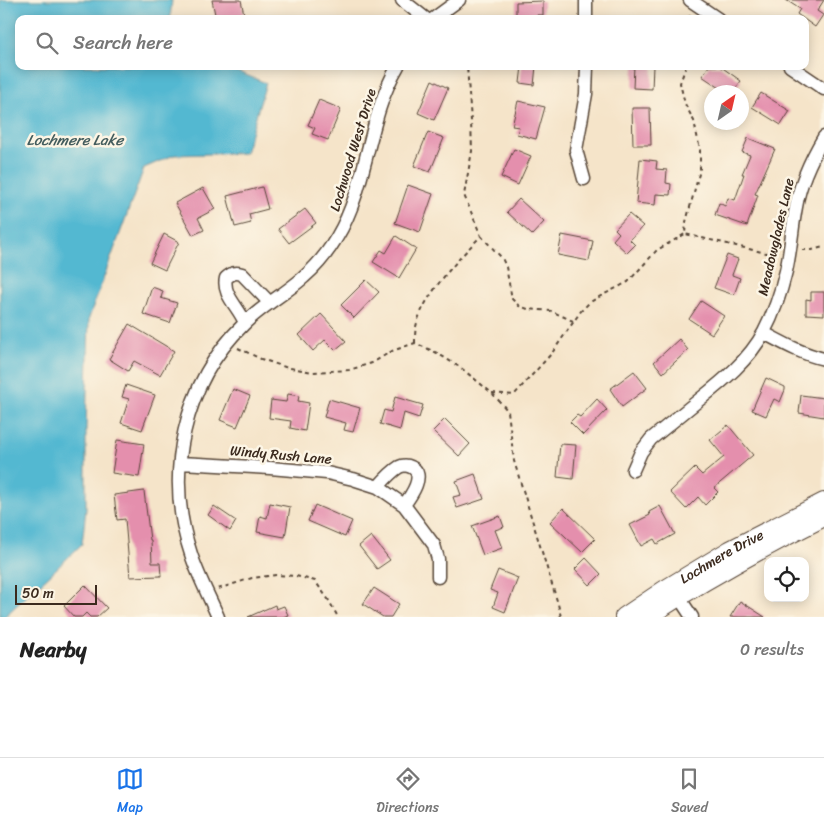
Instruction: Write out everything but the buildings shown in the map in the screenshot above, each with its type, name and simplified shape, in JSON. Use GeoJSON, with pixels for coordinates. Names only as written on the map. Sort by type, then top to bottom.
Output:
{"type":"FeatureCollection","features":[{"type":"Feature","properties":{"kind":"street"},"geometry":{"type":"LineString","coordinates":[[402,0],[421,15]]}},
{"type":"Feature","properties":{"kind":"street"},"geometry":{"type":"LineString","coordinates":[[439,15],[460,0]]}},
{"type":"Feature","properties":{"kind":"street"},"geometry":{"type":"LineString","coordinates":[[586,0],[586,15]]}},
{"type":"Feature","properties":{"kind":"street"},"geometry":{"type":"LineString","coordinates":[[690,0],[712,15]]}},
{"type":"Feature","properties":{"kind":"street","name":"Lochwood West Drive"},"geometry":{"type":"LineString","coordinates":[[218,617],[191,554],[180,508],[181,463],[186,422],[201,382],[227,342],[269,302],[303,278],[316,265],[327,252],[344,225],[352,204],[376,119],[396,70]]}},
{"type":"Feature","properties":{"kind":"street"},"geometry":{"type":"LineString","coordinates":[[584,179],[576,150],[586,94],[587,70]]}},
{"type":"Feature","properties":{"kind":"street"},"geometry":{"type":"LineString","coordinates":[[796,70],[824,89]]}},
{"type":"Feature","properties":{"kind":"street","name":"Meadowglades Lane"},"geometry":{"type":"LineString","coordinates":[[633,470],[641,452],[651,439],[733,371],[764,333],[781,292],[791,249],[800,191],[812,159],[824,137]]}},
{"type":"Feature","properties":{"kind":"street"},"geometry":{"type":"LineString","coordinates":[[245,323],[225,287],[226,278],[231,273],[238,272],[242,274],[269,302]]}},
{"type":"Feature","properties":{"kind":"street"},"geometry":{"type":"LineString","coordinates":[[764,333],[812,356],[824,359]]}},
{"type":"Feature","properties":{"kind":"street","name":"Windy Rush Lane"},"geometry":{"type":"LineString","coordinates":[[181,463],[327,473],[378,487],[404,505],[434,545],[438,559],[438,577]]}},
{"type":"Feature","properties":{"kind":"street"},"geometry":{"type":"LineString","coordinates":[[378,487],[399,467],[405,465],[413,468],[417,473],[418,479],[413,493],[404,505]]}},
{"type":"Feature","properties":{"kind":"street","name":"Lochmere Drive"},"geometry":{"type":"LineString","coordinates":[[647,617],[679,589],[730,550],[824,502]]}},
{"type":"Feature","properties":{"kind":"street","name":"Lochmere Drive"},"geometry":{"type":"LineString","coordinates":[[624,617],[754,554],[824,517]]}},
{"type":"Feature","properties":{"kind":"street"},"geometry":{"type":"LineString","coordinates":[[679,589],[684,605],[692,617]]}},
{"type":"Feature","properties":{"kind":"path"},"geometry":{"type":"LineString","coordinates":[[467,70],[472,151],[464,195],[481,236],[502,258],[506,267],[512,299],[520,306],[528,309],[551,310],[574,321]]}},
{"type":"Feature","properties":{"kind":"path"},"geometry":{"type":"LineString","coordinates":[[685,70],[680,84],[685,104],[694,121],[700,150],[700,170],[686,222],[685,234]]}},
{"type":"Feature","properties":{"kind":"path"},"geometry":{"type":"LineString","coordinates":[[492,393],[514,395],[552,353],[581,311],[589,303],[628,282],[657,250],[685,234],[766,253],[791,249],[812,250],[824,247]]}},
{"type":"Feature","properties":{"kind":"path"},"geometry":{"type":"LineString","coordinates":[[415,343],[416,324],[423,308],[441,281],[481,236]]}},
{"type":"Feature","properties":{"kind":"path"},"geometry":{"type":"LineString","coordinates":[[227,342],[261,359],[285,367],[313,372],[348,370],[372,363],[392,351],[415,343],[437,353],[461,368],[492,393],[508,411],[514,461],[561,617]]}},
{"type":"Feature","properties":{"kind":"path"},"geometry":{"type":"LineString","coordinates":[[207,593],[252,578],[276,575],[296,576],[315,582],[328,599],[338,617]]}},
{"type":"Feature","properties":{"kind":"water","name":"Lochmere Lake"},"geometry":{"type":"Polygon","coordinates":[[[0,0],[172,0],[170,15],[15,15],[15,70],[233,70],[266,83],[245,153],[174,155],[144,168],[89,318],[86,509],[82,544],[4,617],[0,617],[0,0]]]}}]}
